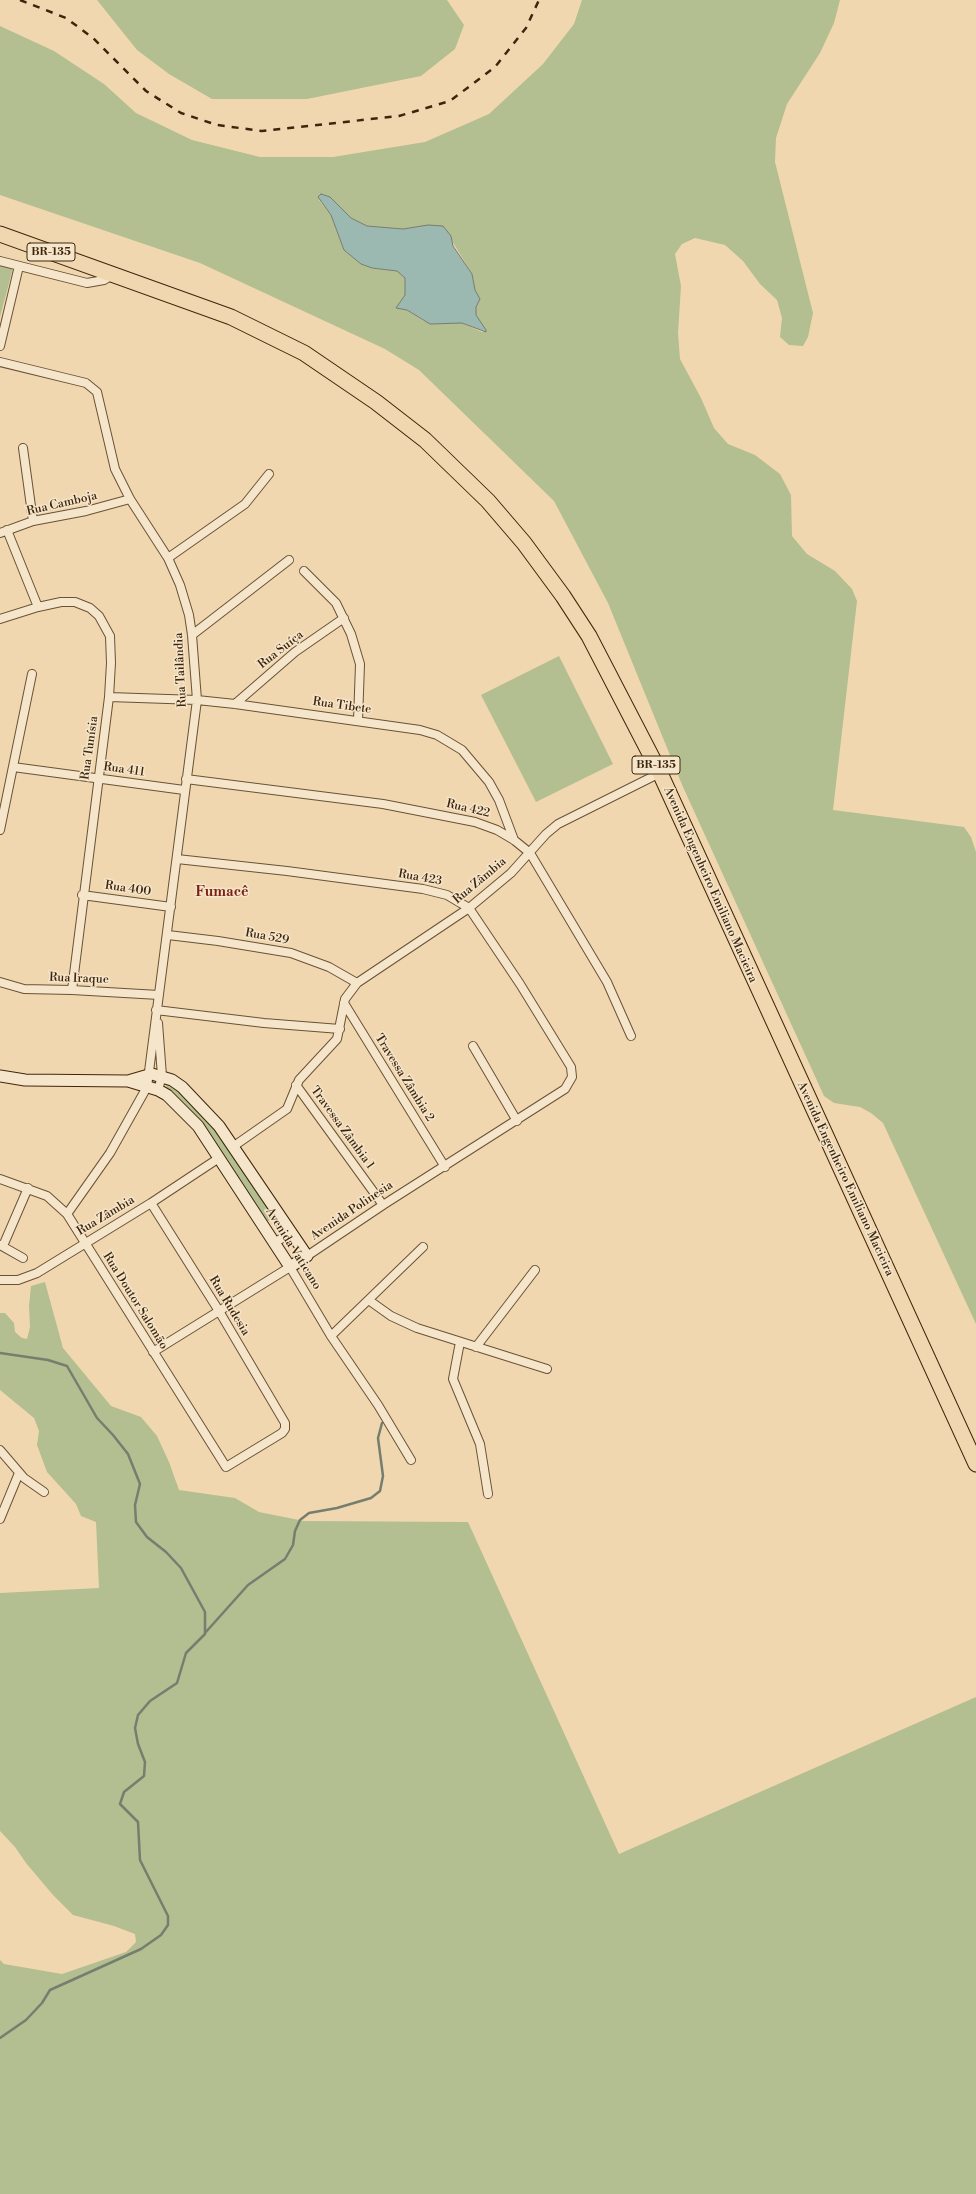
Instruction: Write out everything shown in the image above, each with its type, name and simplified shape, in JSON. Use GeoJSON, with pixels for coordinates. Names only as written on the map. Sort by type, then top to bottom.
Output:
{"type":"FeatureCollection","features":[{"type":"Feature","properties":{"kind":"highway","name":"BR-135"},"geometry":{"type":"LineString","coordinates":[[0,234],[108,272]]}},
{"type":"Feature","properties":{"kind":"highway","name":"BR-135"},"geometry":{"type":"LineString","coordinates":[[0,244],[108,272]]}},
{"type":"Feature","properties":{"kind":"highway","name":"Avenida Engenheiro Emiliano Macieira"},"geometry":{"type":"LineString","coordinates":[[108,272],[231,317],[278,338],[330,369],[425,440],[488,501],[524,543],[563,596],[589,636],[660,773],[976,1464]]}},
{"type":"Feature","properties":{"kind":"street"},"geometry":{"type":"LineString","coordinates":[[0,261],[87,282],[104,280],[108,272]]}},
{"type":"Feature","properties":{"kind":"street"},"geometry":{"type":"LineString","coordinates":[[0,346],[19,266]]}},
{"type":"Feature","properties":{"kind":"street","name":"Rua Tailândia"},"geometry":{"type":"LineString","coordinates":[[0,362],[86,383],[94,389],[99,396],[114,465],[130,499],[168,558],[180,585],[189,615],[197,700],[184,790],[168,935],[158,995],[147,1087]]}},
{"type":"Feature","properties":{"kind":"street"},"geometry":{"type":"LineString","coordinates":[[23,448],[33,521]]}},
{"type":"Feature","properties":{"kind":"street"},"geometry":{"type":"LineString","coordinates":[[168,558],[244,504],[269,474]]}},
{"type":"Feature","properties":{"kind":"street","name":"Rua Camboja"},"geometry":{"type":"LineString","coordinates":[[3,532],[33,521],[86,511],[130,499]]}},
{"type":"Feature","properties":{"kind":"street"},"geometry":{"type":"LineString","coordinates":[[3,532],[38,607]]}},
{"type":"Feature","properties":{"kind":"street"},"geometry":{"type":"LineString","coordinates":[[192,635],[289,560]]}},
{"type":"Feature","properties":{"kind":"street"},"geometry":{"type":"LineString","coordinates":[[304,571],[336,603],[344,618],[360,664],[358,721]]}},
{"type":"Feature","properties":{"kind":"street","name":"Rua Tunísia"},"geometry":{"type":"LineString","coordinates":[[0,619],[38,607],[61,602],[75,602],[90,608],[99,616],[106,626],[111,644],[109,697],[82,895],[72,990]]}},
{"type":"Feature","properties":{"kind":"street","name":"Rua Suíça"},"geometry":{"type":"LineString","coordinates":[[235,704],[295,652],[344,618]]}},
{"type":"Feature","properties":{"kind":"street"},"geometry":{"type":"LineString","coordinates":[[0,830],[32,674]]}},
{"type":"Feature","properties":{"kind":"street","name":"Rua Tibete"},"geometry":{"type":"LineString","coordinates":[[109,697],[197,700],[235,704],[420,730],[437,735],[462,750],[489,782],[499,800],[514,840]]}},
{"type":"Feature","properties":{"kind":"street","name":"Rua 411"},"geometry":{"type":"LineString","coordinates":[[13,767],[184,790]]}},
{"type":"Feature","properties":{"kind":"street","name":"Rua Zâmbia"},"geometry":{"type":"LineString","coordinates":[[234,1146],[287,1108],[296,1085],[312,1064],[337,1039],[344,1003],[356,983],[469,908],[511,873],[546,834],[558,824],[660,773]]}},
{"type":"Feature","properties":{"kind":"street","name":"Rua 422"},"geometry":{"type":"LineString","coordinates":[[186,779],[383,804],[475,822],[497,830],[514,840],[530,853],[607,982],[631,1036]]}},
{"type":"Feature","properties":{"kind":"street","name":"Rua 423"},"geometry":{"type":"LineString","coordinates":[[177,859],[423,889],[447,895],[469,908],[520,984],[571,1067],[572,1077],[566,1089]]}},
{"type":"Feature","properties":{"kind":"street","name":"Rua 400"},"geometry":{"type":"LineString","coordinates":[[82,895],[171,907]]}},
{"type":"Feature","properties":{"kind":"street","name":"Rua 529"},"geometry":{"type":"LineString","coordinates":[[168,935],[218,941],[291,953],[329,967],[356,983]]}},
{"type":"Feature","properties":{"kind":"street","name":"Rua Iraque"},"geometry":{"type":"LineString","coordinates":[[0,982],[24,989],[158,995]]}},
{"type":"Feature","properties":{"kind":"street","name":"Travessa Zâmbia 2"},"geometry":{"type":"LineString","coordinates":[[344,1003],[445,1167]]}},
{"type":"Feature","properties":{"kind":"street"},"geometry":{"type":"LineString","coordinates":[[156,1010],[264,1023],[340,1029]]}},
{"type":"Feature","properties":{"kind":"street","name":"Rua Tailândia"},"geometry":{"type":"LineString","coordinates":[[156,1010],[162,1076],[158,1090]]}},
{"type":"Feature","properties":{"kind":"street"},"geometry":{"type":"LineString","coordinates":[[473,1046],[517,1121]]}},
{"type":"Feature","properties":{"kind":"street","name":"Avenida Vaticano"},"geometry":{"type":"LineString","coordinates":[[128,1081],[148,1074],[162,1076],[182,1087],[219,1126],[234,1146],[308,1256]]}},
{"type":"Feature","properties":{"kind":"street","name":"Avenida Vaticano"},"geometry":{"type":"LineString","coordinates":[[0,1076],[53,1081],[128,1081],[158,1090],[185,1111],[219,1158],[290,1267],[332,1336],[378,1405],[411,1460]]}},
{"type":"Feature","properties":{"kind":"street","name":"Travessa Zâmbia 1"},"geometry":{"type":"LineString","coordinates":[[296,1085],[383,1205]]}},
{"type":"Feature","properties":{"kind":"street"},"geometry":{"type":"LineString","coordinates":[[67,1214],[110,1153],[147,1087]]}},
{"type":"Feature","properties":{"kind":"street","name":"Avenida Polinesia"},"geometry":{"type":"LineString","coordinates":[[153,1352],[308,1256],[383,1205],[566,1089]]}},
{"type":"Feature","properties":{"kind":"street","name":"Rua Zâmbia"},"geometry":{"type":"LineString","coordinates":[[0,1280],[18,1280],[37,1273],[151,1203],[219,1158]]}},
{"type":"Feature","properties":{"kind":"street","name":"Rua Doutor Salomão"},"geometry":{"type":"LineString","coordinates":[[0,1179],[28,1188],[52,1199],[67,1214],[223,1465]]}},
{"type":"Feature","properties":{"kind":"street"},"geometry":{"type":"LineString","coordinates":[[23,1258],[2,1246],[28,1188]]}},
{"type":"Feature","properties":{"kind":"street","name":"Rua Rudesia"},"geometry":{"type":"LineString","coordinates":[[151,1203],[219,1312],[285,1423],[285,1429],[282,1433],[230,1465],[223,1465]]}},
{"type":"Feature","properties":{"kind":"street"},"geometry":{"type":"LineString","coordinates":[[274,1243],[292,1232]]}},
{"type":"Feature","properties":{"kind":"street"},"geometry":{"type":"LineString","coordinates":[[332,1336],[370,1301],[423,1247]]}},
{"type":"Feature","properties":{"kind":"street"},"geometry":{"type":"LineString","coordinates":[[476,1347],[535,1270]]}},
{"type":"Feature","properties":{"kind":"street"},"geometry":{"type":"LineString","coordinates":[[370,1301],[409,1325],[547,1369]]}},
{"type":"Feature","properties":{"kind":"street"},"geometry":{"type":"LineString","coordinates":[[460,1342],[453,1379],[480,1444],[488,1494]]}},
{"type":"Feature","properties":{"kind":"street"},"geometry":{"type":"LineString","coordinates":[[1,1453],[19,1473],[44,1492]]}},
{"type":"Feature","properties":{"kind":"street"},"geometry":{"type":"LineString","coordinates":[[0,1520],[19,1473]]}},
{"type":"Feature","properties":{"kind":"green space"},"geometry":{"type":"Polygon","coordinates":[[[97,0],[447,0],[464,25],[455,49],[421,76],[307,99],[212,99],[169,74],[137,50],[97,0]]]}},
{"type":"Feature","properties":{"kind":"green space"},"geometry":{"type":"Polygon","coordinates":[[[582,0],[840,0],[834,23],[820,53],[787,104],[776,138],[775,162],[813,313],[808,337],[803,346],[789,345],[780,337],[782,318],[777,300],[760,284],[743,261],[725,245],[695,238],[682,244],[675,254],[681,286],[678,333],[680,359],[701,398],[714,428],[728,444],[755,455],[780,474],[791,495],[792,536],[807,554],[835,571],[852,589],[857,601],[833,810],[964,827],[971,837],[976,852],[976,1324],[883,1123],[871,1113],[860,1107],[834,1103],[824,1096],[683,787],[608,603],[554,501],[419,370],[385,349],[200,263],[0,195],[0,26],[54,51],[104,84],[136,113],[192,140],[260,157],[333,157],[425,142],[489,114],[543,64],[574,24],[582,0]],[[321,194],[319,200],[331,215],[344,250],[361,264],[372,268],[397,271],[405,278],[405,295],[397,308],[407,310],[424,321],[462,323],[482,332],[486,331],[476,315],[476,307],[480,299],[475,290],[472,274],[452,241],[438,225],[403,229],[367,226],[351,218],[330,197],[321,194]]]}},
{"type":"Feature","properties":{"kind":"green space"},"geometry":{"type":"Polygon","coordinates":[[[0,265],[13,268],[0,317],[0,265]]]}},
{"type":"Feature","properties":{"kind":"green space"},"geometry":{"type":"Polygon","coordinates":[[[559,656],[613,764],[536,802],[481,695],[559,656]]]}},
{"type":"Feature","properties":{"kind":"green space"},"geometry":{"type":"Polygon","coordinates":[[[167,1084],[172,1085],[204,1114],[276,1215],[267,1222],[165,1088],[167,1084]]]}},
{"type":"Feature","properties":{"kind":"green space"},"geometry":{"type":"Polygon","coordinates":[[[45,1282],[63,1348],[111,1406],[141,1417],[157,1436],[169,1462],[179,1490],[235,1498],[259,1512],[304,1521],[468,1522],[619,1854],[976,1697],[976,2194],[0,2194],[0,1960],[4,1964],[62,1974],[126,1952],[136,1942],[135,1934],[114,1926],[73,1915],[53,1895],[26,1863],[15,1847],[0,1831],[0,1593],[99,1588],[96,1522],[81,1516],[76,1504],[47,1472],[37,1445],[39,1431],[34,1418],[0,1390],[0,1313],[5,1313],[14,1323],[15,1332],[22,1338],[27,1339],[30,1327],[29,1306],[31,1286],[45,1282]]]}},
{"type":"Feature","properties":{"kind":"water"},"geometry":{"type":"Polygon","coordinates":[[[321,194],[330,197],[351,218],[367,226],[403,229],[428,225],[443,226],[451,236],[453,246],[472,274],[475,290],[480,299],[476,307],[476,315],[486,332],[462,323],[430,324],[407,310],[396,308],[405,295],[405,278],[397,271],[372,268],[361,264],[344,250],[331,215],[318,197],[321,194]]]}},
{"type":"Feature","properties":{"kind":"waterway"},"geometry":{"type":"LineString","coordinates":[[0,1353],[48,1360],[67,1366],[97,1418],[128,1454],[140,1484],[135,1505],[136,1522],[147,1537],[166,1552],[181,1568],[205,1612],[205,1634],[186,1653],[177,1683],[150,1701],[138,1715],[135,1728],[138,1744],[145,1762],[144,1776],[124,1792],[120,1804],[138,1822],[140,1860],[168,1916],[168,1925],[161,1935],[141,1949],[50,1990],[42,2003],[26,2020],[0,2038]]}},
{"type":"Feature","properties":{"kind":"waterway"},"geometry":{"type":"LineString","coordinates":[[205,1633],[248,1585],[285,1559],[293,1545],[295,1531],[300,1520],[309,1513],[337,1508],[371,1498],[380,1491],[383,1476],[378,1438],[382,1423]]}},
{"type":"Feature","properties":{"kind":"railway"},"geometry":{"type":"LineString","coordinates":[[20,0],[66,18],[93,38],[146,91],[181,113],[217,125],[262,131],[399,116],[450,101],[495,67],[526,28],[539,0]]}},
{"type":"Feature","properties":{"kind":"district","name":"Fumacê"},"geometry":{"type":"Point","coordinates":[222,893]}}]}
